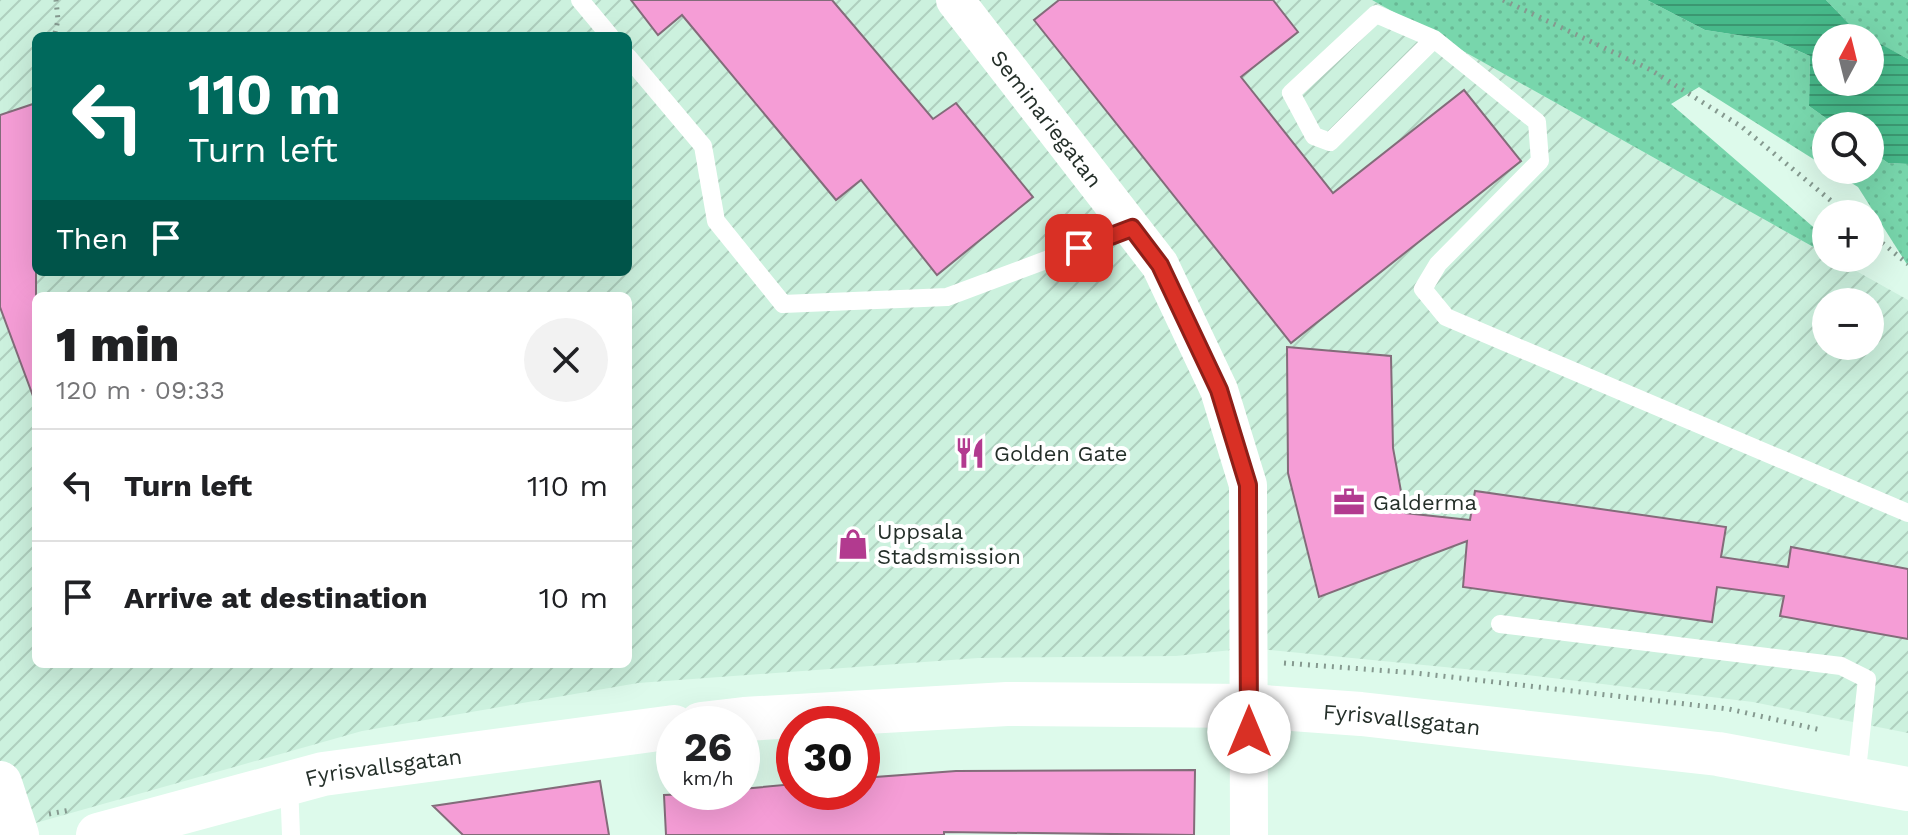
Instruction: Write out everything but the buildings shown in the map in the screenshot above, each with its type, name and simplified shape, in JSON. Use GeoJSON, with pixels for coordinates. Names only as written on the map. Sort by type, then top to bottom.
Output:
{"type":"FeatureCollection","features":[{"type":"Feature","properties":{"kind":"street","name":"Seminariegatan"},"geometry":{"type":"LineString","coordinates":[[955,0],[1160,265],[1219,390],[1248,485],[1249,835]]}},
{"type":"Feature","properties":{"kind":"street","name":"Fyrisvallsgatan"},"geometry":{"type":"LineString","coordinates":[[760,718],[1007,704],[1249,706],[1361,714],[1718,754],[1908,789]]}},
{"type":"Feature","properties":{"kind":"street","name":"Fyrisvallsgatan"},"geometry":{"type":"LineString","coordinates":[[98,835],[289,783],[362,767],[656,729]]}},
{"type":"Feature","properties":{"kind":"street"},"geometry":{"type":"LineString","coordinates":[[0,783],[17,835]]}},
{"type":"Feature","properties":{"kind":"lane"},"geometry":{"type":"LineString","coordinates":[[580,0],[607,32]]}},
{"type":"Feature","properties":{"kind":"lane"},"geometry":{"type":"LineString","coordinates":[[1434,39],[1330,142],[1314,136],[1291,93],[1376,14],[1434,39],[1537,122],[1540,161],[1438,264],[1423,289],[1446,317],[1908,513]]}},
{"type":"Feature","properties":{"kind":"lane"},"geometry":{"type":"LineString","coordinates":[[632,62],[703,146],[716,221],[783,304],[947,297],[1132,228]]}},
{"type":"Feature","properties":{"kind":"lane"},"geometry":{"type":"LineString","coordinates":[[1500,624],[1841,666],[1867,679],[1856,779]]}},
{"type":"Feature","properties":{"kind":"lane"},"geometry":{"type":"LineString","coordinates":[[289,783],[291,835]]}},
{"type":"Feature","properties":{"kind":"path"},"geometry":{"type":"LineString","coordinates":[[55,32],[58,20],[56,0]]}},
{"type":"Feature","properties":{"kind":"path"},"geometry":{"type":"LineString","coordinates":[[1503,0],[1651,70],[1742,127],[1830,200]]}},
{"type":"Feature","properties":{"kind":"path"},"geometry":{"type":"LineString","coordinates":[[1884,244],[1908,264]]}},
{"type":"Feature","properties":{"kind":"shaded area"},"geometry":{"type":"Polygon","coordinates":[[[0,0],[1372,0],[1812,246],[1812,272],[1858,272],[1908,300],[1908,733],[1753,702],[1527,675],[1250,648],[1176,656],[978,658],[638,683],[362,731],[0,833],[0,0]]]}},
{"type":"Feature","properties":{"kind":"shaded area"},"geometry":{"type":"Polygon","coordinates":[[[1372,0],[1647,0],[1705,30],[1776,41],[1810,56],[1809,106],[1817,112],[1812,112],[1812,158],[1699,87],[1671,104],[1812,226],[1812,246],[1372,0]]]}},
{"type":"Feature","properties":{"kind":"shaded area"},"geometry":{"type":"Polygon","coordinates":[[[1647,0],[1826,0],[1849,24],[1812,24],[1812,96],[1884,96],[1884,46],[1908,59],[1908,164],[1884,160],[1884,112],[1817,112],[1809,106],[1810,56],[1776,41],[1705,30],[1647,0]]]}},
{"type":"Feature","properties":{"kind":"shaded area"},"geometry":{"type":"Polygon","coordinates":[[[1826,0],[1908,0],[1908,59],[1884,46],[1884,24],[1849,24],[1826,0]]]}},
{"type":"Feature","properties":{"kind":"shaded area"},"geometry":{"type":"Polygon","coordinates":[[[1884,160],[1908,164],[1908,266],[1884,228],[1884,200],[1866,200],[1853,184],[1884,184],[1884,160]]]}},
{"type":"Feature","properties":{"kind":"place","name":"Golden Gate"},"geometry":{"type":"Point","coordinates":[970,453]}},
{"type":"Feature","properties":{"kind":"place","name":"Galderma"},"geometry":{"type":"Point","coordinates":[1349,502]}},
{"type":"Feature","properties":{"kind":"place","name":"Uppsala Stadsmission"},"geometry":{"type":"Point","coordinates":[853,544]}},
{"type":"Feature","properties":{"kind":"route"},"geometry":{"type":"LineString","coordinates":[[1079,248],[1132,228],[1160,265],[1219,390],[1248,485],[1249,732]]}}]}
